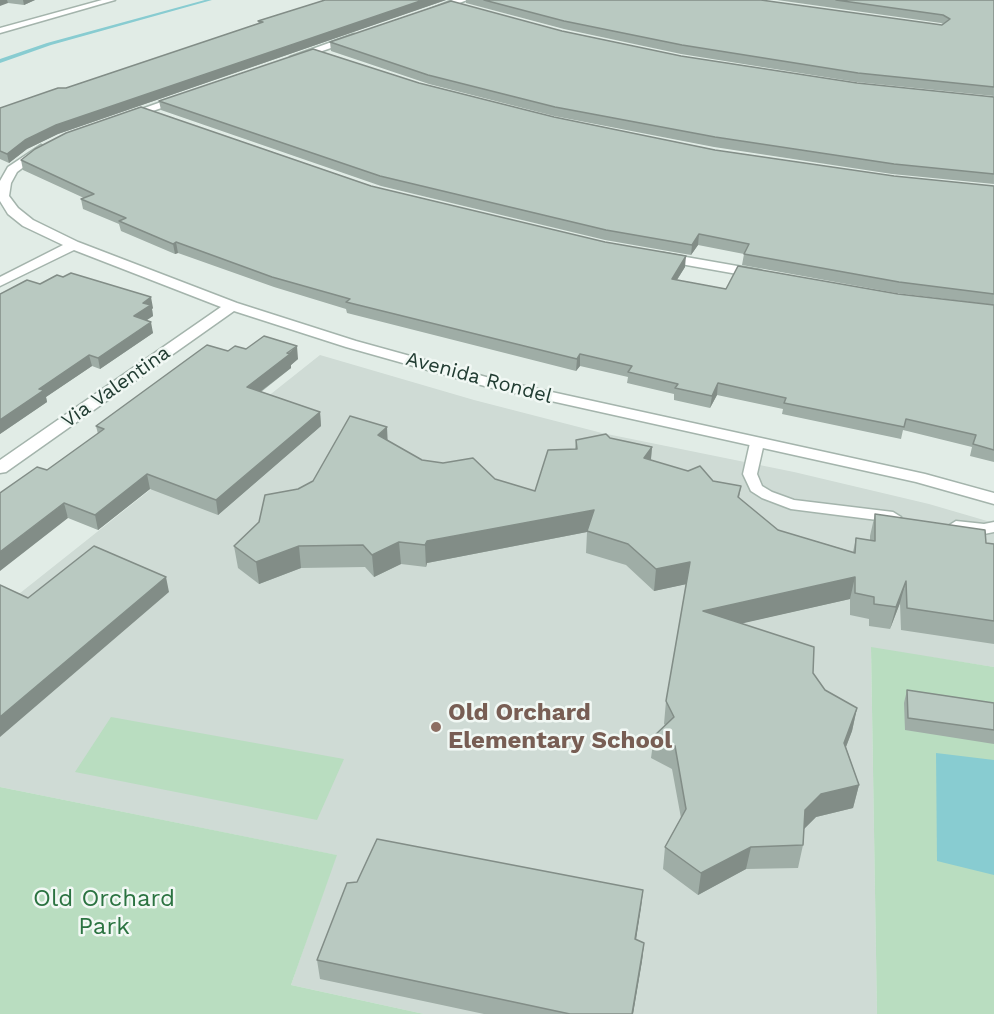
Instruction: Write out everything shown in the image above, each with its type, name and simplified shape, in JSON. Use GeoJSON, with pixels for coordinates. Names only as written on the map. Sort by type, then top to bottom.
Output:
{"type":"FeatureCollection","features":[{"type":"Feature","properties":{"kind":"street"},"geometry":{"type":"LineString","coordinates":[[418,15],[462,0]]}},
{"type":"Feature","properties":{"kind":"street"},"geometry":{"type":"LineString","coordinates":[[450,4],[472,10]]}},
{"type":"Feature","properties":{"kind":"street"},"geometry":{"type":"LineString","coordinates":[[282,62],[366,33]]}},
{"type":"Feature","properties":{"kind":"street"},"geometry":{"type":"LineString","coordinates":[[313,51],[335,58]]}},
{"type":"Feature","properties":{"kind":"street"},"geometry":{"type":"LineString","coordinates":[[114,121],[188,95]]}},
{"type":"Feature","properties":{"kind":"street"},"geometry":{"type":"LineString","coordinates":[[145,111],[167,118]]}},
{"type":"Feature","properties":{"kind":"street","name":"Avenida Rondel"},"geometry":{"type":"LineString","coordinates":[[52,143],[32,154],[12,170],[5,183],[3,196],[13,211],[27,223],[72,245],[232,306],[351,344],[494,384],[919,478],[994,499]]}},
{"type":"Feature","properties":{"kind":"street"},"geometry":{"type":"LineString","coordinates":[[0,282],[72,245]]}},
{"type":"Feature","properties":{"kind":"street"},"geometry":{"type":"LineString","coordinates":[[652,255],[768,276]]}},
{"type":"Feature","properties":{"kind":"street","name":"Via Valentina"},"geometry":{"type":"LineString","coordinates":[[0,468],[232,306]]}},
{"type":"Feature","properties":{"kind":"lane"},"geometry":{"type":"LineString","coordinates":[[0,31],[111,0]]}},
{"type":"Feature","properties":{"kind":"lane"},"geometry":{"type":"LineString","coordinates":[[757,443],[750,474],[756,488],[767,495],[791,504],[903,519]]}},
{"type":"Feature","properties":{"kind":"lane"},"geometry":{"type":"LineString","coordinates":[[937,523],[984,529],[994,527]]}},
{"type":"Feature","properties":{"kind":"shaded area","name":"Old Orchard Elementary School"},"geometry":{"type":"Polygon","coordinates":[[[320,355],[474,400],[602,433],[794,472],[929,504],[994,523],[994,667],[871,648],[877,1014],[424,1014],[291,985],[336,855],[0,787],[0,609],[320,355]]]}},
{"type":"Feature","properties":{"kind":"green space"},"geometry":{"type":"Polygon","coordinates":[[[871,647],[994,667],[994,1014],[877,1014],[871,647]]]}},
{"type":"Feature","properties":{"kind":"green space"},"geometry":{"type":"Polygon","coordinates":[[[111,717],[344,759],[317,820],[75,772],[111,717]]]}},
{"type":"Feature","properties":{"kind":"green space","name":"Old Orchard Park"},"geometry":{"type":"Polygon","coordinates":[[[0,787],[337,855],[291,985],[424,1014],[0,1014],[0,787]]]}},
{"type":"Feature","properties":{"kind":"water"},"geometry":{"type":"Polygon","coordinates":[[[936,753],[994,760],[994,875],[937,861],[936,753]]]}},
{"type":"Feature","properties":{"kind":"building"},"geometry":{"type":"Polygon","coordinates":[[[325,0],[423,0],[56,125],[25,140],[7,154],[0,151],[0,108],[58,88],[66,88],[325,0]]]}},
{"type":"Feature","properties":{"kind":"building"},"geometry":{"type":"Polygon","coordinates":[[[484,0],[761,0],[942,25],[950,19],[943,15],[836,0],[994,0],[994,87],[858,73],[682,45],[564,21],[484,0]]]}},
{"type":"Feature","properties":{"kind":"building"},"geometry":{"type":"Polygon","coordinates":[[[451,1],[562,31],[681,56],[857,83],[994,97],[994,174],[894,164],[715,137],[555,107],[428,75],[330,42],[451,1]]]}},
{"type":"Feature","properties":{"kind":"building"},"geometry":{"type":"Polygon","coordinates":[[[313,49],[419,83],[554,117],[715,150],[894,176],[994,186],[994,294],[899,282],[744,254],[749,244],[699,234],[692,245],[606,230],[380,176],[159,101],[313,49]]]}},
{"type":"Feature","properties":{"kind":"building"},"geometry":{"type":"Polygon","coordinates":[[[141,107],[371,186],[605,242],[686,256],[672,279],[726,289],[738,266],[898,294],[994,305],[994,450],[973,444],[976,435],[906,419],[904,427],[784,403],[786,398],[718,383],[712,396],[675,388],[678,384],[628,372],[632,366],[580,354],[577,359],[346,302],[350,299],[272,277],[176,242],[173,244],[119,221],[126,218],[81,199],[94,194],[21,160],[35,149],[66,133],[141,107]]]}},
{"type":"Feature","properties":{"kind":"building"},"geometry":{"type":"Polygon","coordinates":[[[71,273],[151,297],[143,303],[151,305],[134,316],[151,322],[98,358],[89,355],[39,389],[44,390],[0,420],[0,294],[27,280],[40,284],[57,275],[63,277],[71,273]]]}},
{"type":"Feature","properties":{"kind":"building"},"geometry":{"type":"Polygon","coordinates":[[[264,336],[297,346],[247,387],[320,412],[216,500],[147,474],[95,515],[64,503],[0,552],[0,493],[37,467],[47,470],[104,429],[96,426],[207,345],[228,351],[235,346],[246,349],[264,336]]]}},
{"type":"Feature","properties":{"kind":"building"},"geometry":{"type":"Polygon","coordinates":[[[350,416],[387,427],[378,435],[422,460],[443,463],[473,458],[495,479],[535,491],[548,450],[577,449],[576,440],[606,434],[610,438],[652,447],[644,458],[688,471],[700,466],[713,481],[741,486],[738,497],[778,530],[855,553],[856,538],[875,541],[875,514],[985,530],[986,543],[994,544],[994,621],[907,608],[906,581],[896,607],[874,604],[874,597],[855,593],[855,577],[703,611],[814,647],[813,673],[825,690],[857,708],[844,743],[859,785],[821,794],[805,810],[803,845],[751,847],[701,873],[665,847],[686,809],[675,746],[654,736],[674,717],[666,701],[690,562],[656,569],[628,544],[587,531],[594,510],[427,541],[425,545],[399,542],[372,555],[363,545],[299,546],[256,562],[234,546],[259,522],[265,495],[298,489],[313,481],[350,416]]]}},
{"type":"Feature","properties":{"kind":"building"},"geometry":{"type":"Polygon","coordinates":[[[94,546],[166,577],[0,717],[0,585],[28,598],[94,546]]]}},
{"type":"Feature","properties":{"kind":"building"},"geometry":{"type":"Polygon","coordinates":[[[907,690],[994,703],[994,730],[908,718],[907,690]]]}},
{"type":"Feature","properties":{"kind":"building"},"geometry":{"type":"Polygon","coordinates":[[[377,839],[643,890],[635,939],[644,943],[632,1014],[570,1014],[317,960],[347,883],[357,882],[377,839]]]}},
{"type":"Feature","properties":{"kind":"waterway"},"geometry":{"type":"LineString","coordinates":[[0,61],[49,44],[210,0]]}},
{"type":"Feature","properties":{"kind":"place","name":"Old Orchard Elementary School"},"geometry":{"type":"Point","coordinates":[436,727]}}]}
